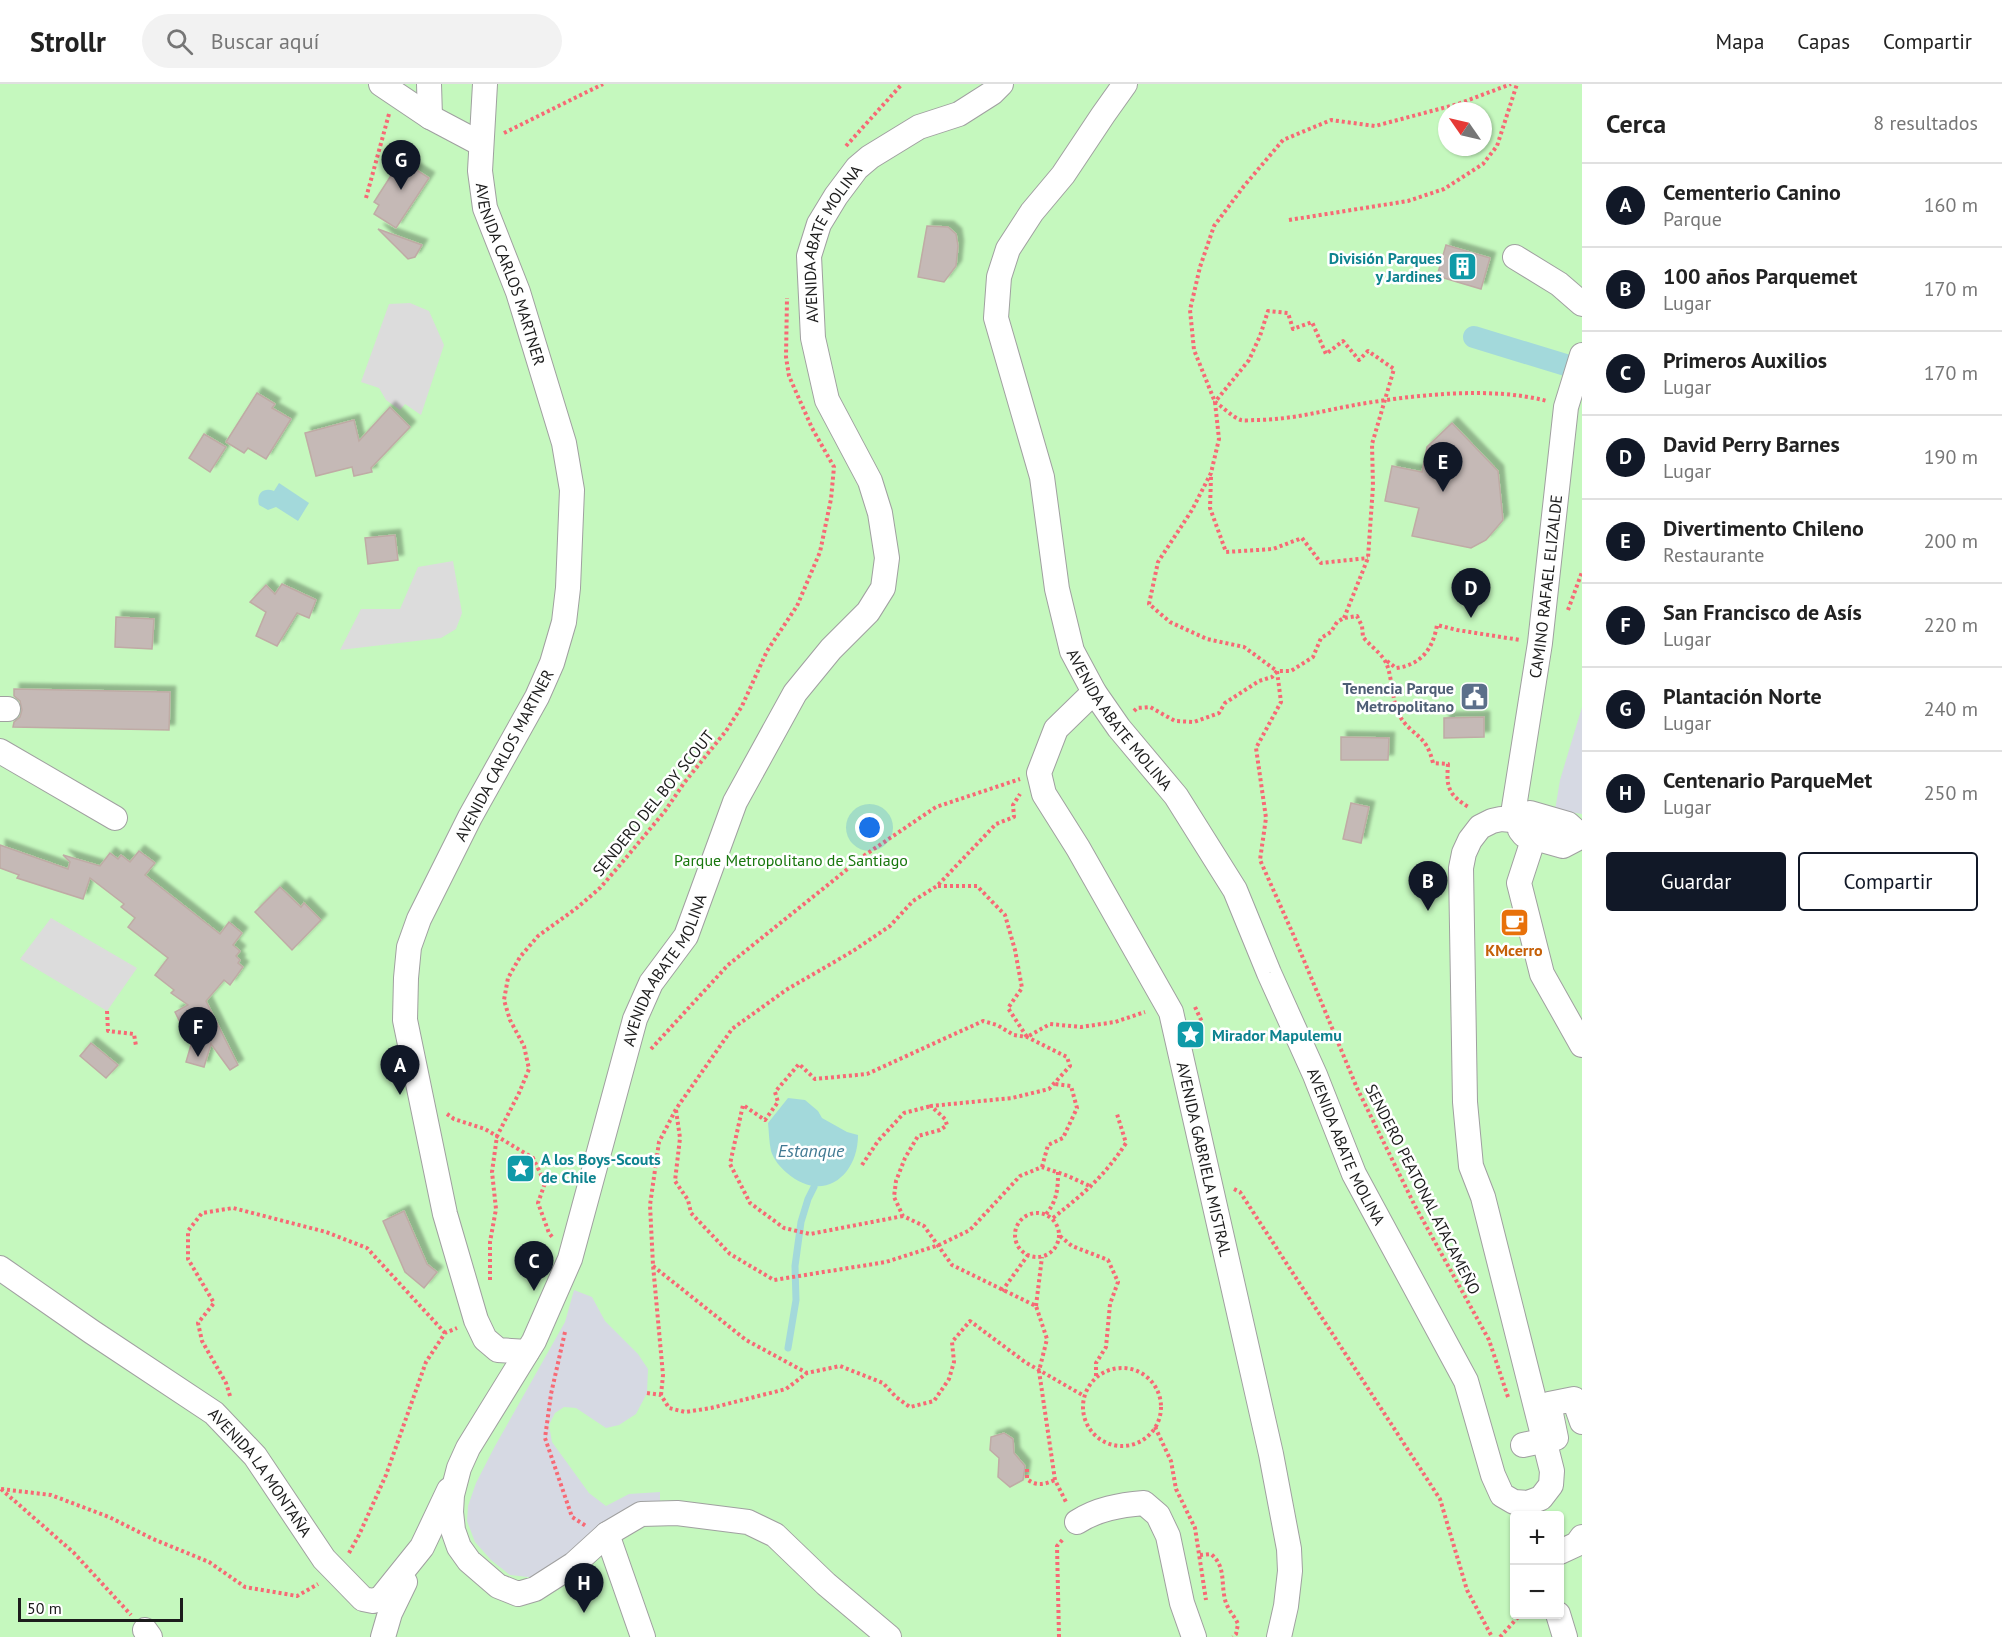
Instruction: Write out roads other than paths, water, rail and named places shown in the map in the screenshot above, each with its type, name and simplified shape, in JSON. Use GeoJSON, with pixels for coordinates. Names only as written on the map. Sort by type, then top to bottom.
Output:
{"type":"FeatureCollection","features":[{"type":"Feature","properties":{"kind":"street"},"geometry":{"type":"LineString","coordinates":[[429,84],[430,117]]}},
{"type":"Feature","properties":{"kind":"street","name":"AVENIDA CARLOS MARTNER"},"geometry":{"type":"LineString","coordinates":[[485,84],[480,171],[485,208],[518,292],[564,443],[572,490],[568,588],[564,622],[552,663],[537,697],[470,817],[419,919],[409,947],[405,1020],[446,1214],[476,1320],[485,1339],[498,1350],[527,1352]]}},
{"type":"Feature","properties":{"kind":"street","name":"AVENIDA ABATE MOLINA"},"geometry":{"type":"LineString","coordinates":[[463,1458],[527,1352],[570,1259],[635,1019],[651,983],[686,936],[735,802],[795,693],[831,649],[868,612],[883,588],[887,558],[880,513],[870,481],[827,400],[813,338],[809,255],[819,224],[857,168],[870,157],[919,127],[959,114],[992,93],[1001,84]]}},
{"type":"Feature","properties":{"kind":"street","name":"AVENIDA ABATE MOLINA"},"geometry":{"type":"LineString","coordinates":[[1125,84],[1063,176],[1032,212],[1008,249],[999,277],[996,318],[1042,477],[1057,589],[1072,651],[1094,692],[1119,728],[1176,796],[1235,890],[1315,1075],[1354,1174],[1466,1381],[1493,1475],[1502,1495],[1514,1502],[1528,1503],[1541,1498],[1551,1485],[1552,1472],[1534,1443],[1483,1197],[1471,1166],[1464,1102],[1461,868],[1470,840],[1480,827],[1502,820]]}},
{"type":"Feature","properties":{"kind":"street"},"geometry":{"type":"LineString","coordinates":[[388,89],[430,117],[481,144]]}},
{"type":"Feature","properties":{"kind":"street"},"geometry":{"type":"LineString","coordinates":[[1515,257],[1559,284],[1582,304]]}},
{"type":"Feature","properties":{"kind":"street","name":"CAMINO RAFAEL ELIZALDE"},"geometry":{"type":"LineString","coordinates":[[1502,820],[1540,643],[1569,396],[1582,356]]}},
{"type":"Feature","properties":{"kind":"street","name":"AVENIDA GABRIELA MISTRAL"},"geometry":{"type":"LineString","coordinates":[[1094,692],[1056,729],[1041,784],[1168,1006],[1272,1454],[1289,1550],[1290,1571],[1286,1606],[1279,1637]]}},
{"type":"Feature","properties":{"kind":"street"},"geometry":{"type":"LineString","coordinates":[[0,751],[115,818]]}},
{"type":"Feature","properties":{"kind":"street"},"geometry":{"type":"LineString","coordinates":[[1530,813],[1568,824],[1581,837],[1563,846],[1524,835],[1502,820],[1530,813]]}},
{"type":"Feature","properties":{"kind":"street"},"geometry":{"type":"LineString","coordinates":[[1534,837],[1519,883],[1542,974],[1582,1045]]}},
{"type":"Feature","properties":{"kind":"street","name":"AVENIDA LA MONTAÑA"},"geometry":{"type":"LineString","coordinates":[[0,1268],[213,1413],[255,1455],[324,1559],[363,1599],[373,1601],[381,1599],[422,1548],[463,1458]]}},
{"type":"Feature","properties":{"kind":"street"},"geometry":{"type":"LineString","coordinates":[[1534,1443],[1556,1438],[1549,1404],[1574,1400],[1582,1422]]}},
{"type":"Feature","properties":{"kind":"street"},"geometry":{"type":"LineString","coordinates":[[463,1458],[452,1495],[453,1530],[459,1547],[469,1561],[498,1586],[518,1594],[536,1589],[574,1564],[598,1531],[641,1514],[677,1513],[748,1522],[775,1535],[826,1584],[889,1637]]}},
{"type":"Feature","properties":{"kind":"street"},"geometry":{"type":"LineString","coordinates":[[1077,1522],[1090,1514],[1122,1505],[1144,1503],[1158,1515],[1168,1536],[1182,1603],[1194,1637]]}},
{"type":"Feature","properties":{"kind":"street"},"geometry":{"type":"LineString","coordinates":[[598,1531],[643,1637]]}},
{"type":"Feature","properties":{"kind":"street"},"geometry":{"type":"LineString","coordinates":[[1564,1550],[1577,1544],[1582,1536]]}},
{"type":"Feature","properties":{"kind":"street"},"geometry":{"type":"LineString","coordinates":[[383,1637],[390,1613],[422,1548]]}},
{"type":"Feature","properties":{"kind":"street"},"geometry":{"type":"LineString","coordinates":[[1560,1619],[1565,1637]]}},
{"type":"Feature","properties":{"kind":"water"},"geometry":{"type":"Polygon","coordinates":[[[279,483],[309,503],[298,521],[276,507],[268,510],[259,505],[261,492],[274,491],[279,483]]]}},
{"type":"Feature","properties":{"kind":"water","name":"Estanque"},"geometry":{"type":"Polygon","coordinates":[[[788,1098],[805,1100],[818,1111],[822,1118],[847,1132],[858,1135],[852,1163],[836,1181],[813,1186],[800,1182],[777,1163],[770,1148],[768,1123],[788,1098]]]}},
{"type":"Feature","properties":{"kind":"waterway"},"geometry":{"type":"LineString","coordinates":[[1474,337],[1582,370]]}},
{"type":"Feature","properties":{"kind":"waterway"},"geometry":{"type":"LineString","coordinates":[[788,1348],[796,1300],[795,1266],[801,1222],[814,1187]]}},
{"type":"Feature","properties":{"kind":"place","name":"Plantación Norte"},"geometry":{"type":"Point","coordinates":[401,190]}},
{"type":"Feature","properties":{"kind":"place","name":"División Parques y Jardines"},"geometry":{"type":"Point","coordinates":[1463,267]}},
{"type":"Feature","properties":{"kind":"place","name":"Divertimento Chileno"},"geometry":{"type":"Point","coordinates":[1443,492]}},
{"type":"Feature","properties":{"kind":"place","name":"David Perry Barnes"},"geometry":{"type":"Point","coordinates":[1471,618]}},
{"type":"Feature","properties":{"kind":"place","name":"Tenencia Parque Metropolitano"},"geometry":{"type":"Point","coordinates":[1475,697]}},
{"type":"Feature","properties":{"kind":"place","name":"100 años Parquemet"},"geometry":{"type":"Point","coordinates":[1428,911]}},
{"type":"Feature","properties":{"kind":"place","name":"KMcerro"},"geometry":{"type":"Point","coordinates":[1514,922]}},
{"type":"Feature","properties":{"kind":"place","name":"Mirador Mapulemu"},"geometry":{"type":"Point","coordinates":[1191,1035]}},
{"type":"Feature","properties":{"kind":"place","name":"San Francisco de Asís"},"geometry":{"type":"Point","coordinates":[198,1057]}},
{"type":"Feature","properties":{"kind":"place","name":"Cementerio Canino"},"geometry":{"type":"Point","coordinates":[400,1095]}},
{"type":"Feature","properties":{"kind":"place","name":"A los Boys-Scouts de Chile"},"geometry":{"type":"Point","coordinates":[520,1168]}},
{"type":"Feature","properties":{"kind":"place","name":"Primeros Auxilios"},"geometry":{"type":"Point","coordinates":[534,1291]}},
{"type":"Feature","properties":{"kind":"place","name":"Centenario ParqueMet"},"geometry":{"type":"Point","coordinates":[584,1613]}},
{"type":"Feature","properties":{"kind":"park label","name":"Parque Metropolitano de Santiago"},"geometry":{"type":"Point","coordinates":[791,860]}}]}
